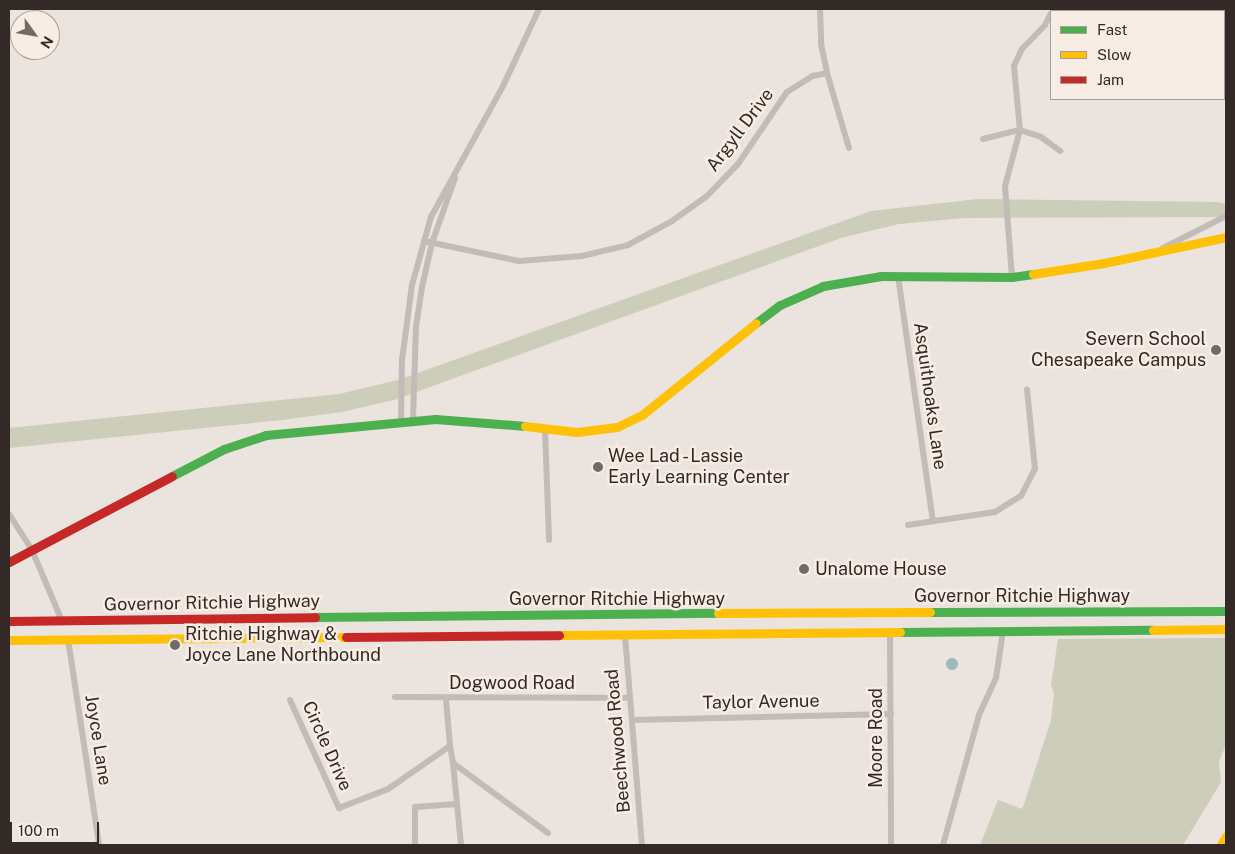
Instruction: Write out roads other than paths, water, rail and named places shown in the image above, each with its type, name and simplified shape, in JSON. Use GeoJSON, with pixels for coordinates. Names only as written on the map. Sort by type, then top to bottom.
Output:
{"type":"FeatureCollection","features":[{"type":"Feature","properties":{"kind":"main road"},"geometry":{"type":"LineString","coordinates":[[9,562],[241,442],[290,431],[401,420],[486,421],[588,433],[617,427],[642,415],[730,341],[798,295],[831,284],[898,276],[1012,277],[1226,237]]}},
{"type":"Feature","properties":{"kind":"main road","name":"Governor Ritchie Highway"},"geometry":{"type":"LineString","coordinates":[[9,621],[883,611],[964,614],[1226,611]]}},
{"type":"Feature","properties":{"kind":"main road"},"geometry":{"type":"LineString","coordinates":[[964,614],[964,630]]}},
{"type":"Feature","properties":{"kind":"main road"},"geometry":{"type":"LineString","coordinates":[[486,636],[489,616]]}},
{"type":"Feature","properties":{"kind":"main road"},"geometry":{"type":"LineString","coordinates":[[28,640],[57,632],[62,620]]}},
{"type":"Feature","properties":{"kind":"main road"},"geometry":{"type":"LineString","coordinates":[[68,639],[68,629],[72,626],[102,625],[119,620]]}},
{"type":"Feature","properties":{"kind":"main road","name":"Governor Ritchie Highway"},"geometry":{"type":"LineString","coordinates":[[9,640],[1226,629]]}},
{"type":"Feature","properties":{"kind":"main road"},"geometry":{"type":"LineString","coordinates":[[1221,845],[1226,836]]}},
{"type":"Feature","properties":{"kind":"street"},"geometry":{"type":"LineString","coordinates":[[401,420],[406,325],[412,285],[431,217],[503,86],[539,9]]}},
{"type":"Feature","properties":{"kind":"street"},"geometry":{"type":"LineString","coordinates":[[820,9],[822,44],[827,73],[849,148]]}},
{"type":"Feature","properties":{"kind":"street"},"geometry":{"type":"LineString","coordinates":[[1012,277],[1005,186],[1020,130],[1014,66],[1022,49],[1045,25],[1050,15]]}},
{"type":"Feature","properties":{"kind":"street","name":"Argyll Drive"},"geometry":{"type":"LineString","coordinates":[[424,241],[519,261],[582,256],[628,245],[672,221],[707,196],[743,157],[787,92],[813,76],[827,73]]}},
{"type":"Feature","properties":{"kind":"street"},"geometry":{"type":"LineString","coordinates":[[983,139],[1020,130],[1041,137],[1060,151]]}},
{"type":"Feature","properties":{"kind":"street"},"geometry":{"type":"LineString","coordinates":[[413,420],[416,327],[422,287],[432,243],[459,165]]}},
{"type":"Feature","properties":{"kind":"street"},"geometry":{"type":"LineString","coordinates":[[1158,251],[1226,216]]}},
{"type":"Feature","properties":{"kind":"street","name":"Asquithoaks Lane"},"geometry":{"type":"LineString","coordinates":[[898,276],[933,521]]}},
{"type":"Feature","properties":{"kind":"street"},"geometry":{"type":"LineString","coordinates":[[412,285],[422,287]]}},
{"type":"Feature","properties":{"kind":"street"},"geometry":{"type":"LineString","coordinates":[[406,325],[416,327]]}},
{"type":"Feature","properties":{"kind":"street"},"geometry":{"type":"LineString","coordinates":[[908,525],[995,512],[1021,496],[1035,469],[1027,389]]}},
{"type":"Feature","properties":{"kind":"street"},"geometry":{"type":"LineString","coordinates":[[545,429],[549,540]]}},
{"type":"Feature","properties":{"kind":"street"},"geometry":{"type":"LineString","coordinates":[[9,514],[32,550],[62,620]]}},
{"type":"Feature","properties":{"kind":"street","name":"Moore Road"},"geometry":{"type":"LineString","coordinates":[[890,631],[891,845]]}},
{"type":"Feature","properties":{"kind":"street"},"geometry":{"type":"LineString","coordinates":[[943,845],[979,715],[996,678],[1002,631]]}},
{"type":"Feature","properties":{"kind":"street","name":"Beechwood Road"},"geometry":{"type":"LineString","coordinates":[[625,635],[642,845]]}},
{"type":"Feature","properties":{"kind":"street","name":"Joyce Lane"},"geometry":{"type":"LineString","coordinates":[[68,639],[99,845]]}},
{"type":"Feature","properties":{"kind":"street","name":"Dogwood Road"},"geometry":{"type":"LineString","coordinates":[[395,697],[446,699],[630,698]]}},
{"type":"Feature","properties":{"kind":"street"},"geometry":{"type":"LineString","coordinates":[[446,699],[461,845]]}},
{"type":"Feature","properties":{"kind":"street","name":"Circle Drive"},"geometry":{"type":"LineString","coordinates":[[290,700],[339,808],[388,789],[450,746]]}},
{"type":"Feature","properties":{"kind":"street","name":"Taylor Avenue"},"geometry":{"type":"LineString","coordinates":[[632,720],[891,714]]}},
{"type":"Feature","properties":{"kind":"street"},"geometry":{"type":"LineString","coordinates":[[453,762],[548,833]]}},
{"type":"Feature","properties":{"kind":"street"},"geometry":{"type":"LineString","coordinates":[[415,845],[415,808],[457,804]]}},
{"type":"Feature","properties":{"kind":"water"},"geometry":{"type":"Polygon","coordinates":[[[950,658],[954,658],[958,664],[954,670],[950,670],[946,666],[946,662],[950,658]]]}},
{"type":"Feature","properties":{"kind":"place","name":"Severn School Chesapeake Campus"},"geometry":{"type":"Point","coordinates":[1216,350]}},
{"type":"Feature","properties":{"kind":"place","name":"Wee Lad - Lassie Early Learning Center"},"geometry":{"type":"Point","coordinates":[598,467]}},
{"type":"Feature","properties":{"kind":"place","name":"Unalome House"},"geometry":{"type":"Point","coordinates":[804,569]}},
{"type":"Feature","properties":{"kind":"place","name":"Ritchie Highway & Joyce Lane Northbound"},"geometry":{"type":"Point","coordinates":[175,645]}}]}
